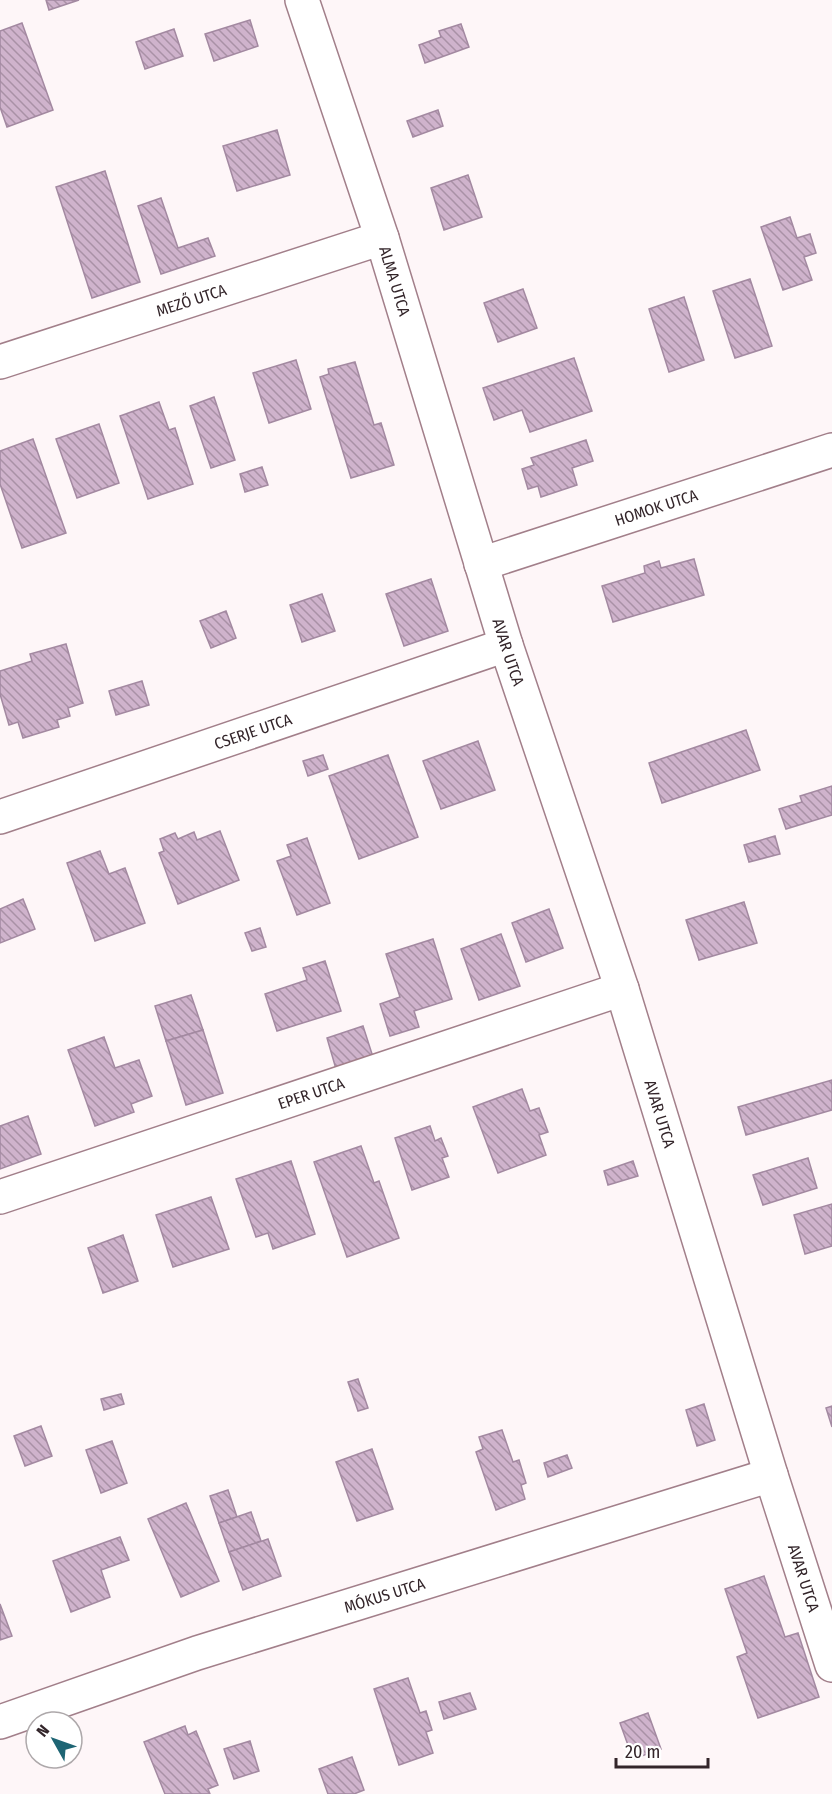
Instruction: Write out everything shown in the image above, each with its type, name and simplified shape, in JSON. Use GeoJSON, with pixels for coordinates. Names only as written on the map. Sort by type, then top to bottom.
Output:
{"type":"FeatureCollection","features":[{"type":"Feature","properties":{"kind":"street","name":"ALMA UTCA"},"geometry":{"type":"LineString","coordinates":[[302,0],[382,238],[481,564]]}},
{"type":"Feature","properties":{"kind":"street","name":"MEZŐ UTCA"},"geometry":{"type":"LineString","coordinates":[[0,362],[382,238]]}},
{"type":"Feature","properties":{"kind":"street","name":"HOMOK UTCA"},"geometry":{"type":"LineString","coordinates":[[481,564],[832,450]]}},
{"type":"Feature","properties":{"kind":"street","name":"AVAR UTCA"},"geometry":{"type":"LineString","coordinates":[[481,564],[622,989],[771,1475],[832,1665]]}},
{"type":"Feature","properties":{"kind":"street","name":"CSERJE UTCA"},"geometry":{"type":"LineString","coordinates":[[0,817],[506,645]]}},
{"type":"Feature","properties":{"kind":"street","name":"EPER UTCA"},"geometry":{"type":"LineString","coordinates":[[0,1197],[622,989]]}},
{"type":"Feature","properties":{"kind":"street","name":"MÓKUS UTCA"},"geometry":{"type":"LineString","coordinates":[[0,1722],[197,1653],[771,1475]]}},
{"type":"Feature","properties":{"kind":"building"},"geometry":{"type":"Polygon","coordinates":[[[46,0],[79,0],[49,10],[46,0]]]}},
{"type":"Feature","properties":{"kind":"building"},"geometry":{"type":"Polygon","coordinates":[[[250,20],[258,46],[214,61],[205,34],[250,20]]]}},
{"type":"Feature","properties":{"kind":"building"},"geometry":{"type":"Polygon","coordinates":[[[22,23],[53,110],[7,127],[0,107],[0,31],[22,23]]]}},
{"type":"Feature","properties":{"kind":"building"},"geometry":{"type":"Polygon","coordinates":[[[461,24],[469,47],[425,63],[419,45],[441,37],[439,31],[461,24]]]}},
{"type":"Feature","properties":{"kind":"building"},"geometry":{"type":"Polygon","coordinates":[[[174,29],[183,56],[145,69],[136,42],[174,29]]]}},
{"type":"Feature","properties":{"kind":"building"},"geometry":{"type":"Polygon","coordinates":[[[438,110],[443,126],[413,137],[407,121],[438,110]]]}},
{"type":"Feature","properties":{"kind":"building"},"geometry":{"type":"Polygon","coordinates":[[[277,130],[290,175],[237,191],[223,146],[277,130]]]}},
{"type":"Feature","properties":{"kind":"building"},"geometry":{"type":"Polygon","coordinates":[[[105,171],[140,282],[92,298],[56,187],[105,171]]]}},
{"type":"Feature","properties":{"kind":"building"},"geometry":{"type":"Polygon","coordinates":[[[468,175],[482,217],[444,230],[431,188],[468,175]]]}},
{"type":"Feature","properties":{"kind":"building"},"geometry":{"type":"Polygon","coordinates":[[[161,198],[178,248],[208,238],[215,256],[161,274],[138,206],[161,198]]]}},
{"type":"Feature","properties":{"kind":"building"},"geometry":{"type":"Polygon","coordinates":[[[790,217],[797,238],[810,234],[816,253],[804,257],[812,280],[783,290],[761,227],[790,217]]]}},
{"type":"Feature","properties":{"kind":"building"},"geometry":{"type":"Polygon","coordinates":[[[750,279],[772,346],[735,358],[713,291],[750,279]]]}},
{"type":"Feature","properties":{"kind":"building"},"geometry":{"type":"Polygon","coordinates":[[[523,289],[537,328],[498,342],[484,303],[523,289]]]}},
{"type":"Feature","properties":{"kind":"building"},"geometry":{"type":"Polygon","coordinates":[[[684,297],[704,360],[669,372],[649,309],[684,297]]]}},
{"type":"Feature","properties":{"kind":"building"},"geometry":{"type":"Polygon","coordinates":[[[574,358],[592,411],[530,432],[522,410],[494,420],[483,388],[574,358]]]}},
{"type":"Feature","properties":{"kind":"building"},"geometry":{"type":"Polygon","coordinates":[[[296,360],[311,409],[269,423],[253,373],[296,360]]]}},
{"type":"Feature","properties":{"kind":"building"},"geometry":{"type":"Polygon","coordinates":[[[355,362],[374,425],[381,423],[394,465],[351,478],[320,377],[329,374],[328,369],[355,362]]]}},
{"type":"Feature","properties":{"kind":"building"},"geometry":{"type":"Polygon","coordinates":[[[214,397],[235,460],[211,468],[190,406],[214,397]]]}},
{"type":"Feature","properties":{"kind":"building"},"geometry":{"type":"Polygon","coordinates":[[[159,402],[169,430],[175,428],[193,484],[148,499],[120,416],[159,402]]]}},
{"type":"Feature","properties":{"kind":"building"},"geometry":{"type":"Polygon","coordinates":[[[99,424],[119,483],[77,498],[56,439],[99,424]]]}},
{"type":"Feature","properties":{"kind":"building"},"geometry":{"type":"Polygon","coordinates":[[[33,439],[66,533],[22,548],[0,484],[0,451],[33,439]]]}},
{"type":"Feature","properties":{"kind":"building"},"geometry":{"type":"Polygon","coordinates":[[[586,440],[593,461],[572,468],[577,485],[541,497],[538,486],[528,489],[522,469],[534,465],[531,458],[586,440]]]}},
{"type":"Feature","properties":{"kind":"building"},"geometry":{"type":"Polygon","coordinates":[[[262,467],[268,485],[245,492],[240,474],[262,467]]]}},
{"type":"Feature","properties":{"kind":"building"},"geometry":{"type":"Polygon","coordinates":[[[694,559],[704,595],[613,622],[602,586],[645,573],[644,566],[659,561],[661,568],[694,559]]]}},
{"type":"Feature","properties":{"kind":"building"},"geometry":{"type":"Polygon","coordinates":[[[431,579],[448,631],[404,646],[386,594],[431,579]]]}},
{"type":"Feature","properties":{"kind":"building"},"geometry":{"type":"Polygon","coordinates":[[[322,594],[335,631],[302,642],[290,605],[322,594]]]}},
{"type":"Feature","properties":{"kind":"building"},"geometry":{"type":"Polygon","coordinates":[[[226,611],[236,638],[211,648],[200,621],[226,611]]]}},
{"type":"Feature","properties":{"kind":"building"},"geometry":{"type":"Polygon","coordinates":[[[66,644],[83,703],[68,708],[70,716],[57,720],[59,727],[23,738],[18,722],[9,725],[0,694],[0,671],[32,661],[30,654],[66,644]]]}},
{"type":"Feature","properties":{"kind":"building"},"geometry":{"type":"Polygon","coordinates":[[[142,681],[149,705],[116,715],[109,691],[142,681]]]}},
{"type":"Feature","properties":{"kind":"building"},"geometry":{"type":"Polygon","coordinates":[[[746,730],[760,770],[662,803],[649,763],[746,730]]]}},
{"type":"Feature","properties":{"kind":"building"},"geometry":{"type":"Polygon","coordinates":[[[478,741],[495,790],[441,809],[423,761],[478,741]]]}},
{"type":"Feature","properties":{"kind":"building"},"geometry":{"type":"Polygon","coordinates":[[[323,755],[328,769],[308,776],[303,761],[323,755]]]}},
{"type":"Feature","properties":{"kind":"building"},"geometry":{"type":"Polygon","coordinates":[[[388,755],[418,837],[359,859],[329,776],[388,755]]]}},
{"type":"Feature","properties":{"kind":"building"},"geometry":{"type":"Polygon","coordinates":[[[832,786],[832,815],[786,829],[779,809],[802,802],[800,796],[832,786]]]}},
{"type":"Feature","properties":{"kind":"building"},"geometry":{"type":"Polygon","coordinates":[[[220,831],[239,880],[178,904],[159,853],[164,851],[160,839],[175,833],[178,839],[194,832],[197,840],[220,831]]]}},
{"type":"Feature","properties":{"kind":"building"},"geometry":{"type":"Polygon","coordinates":[[[775,836],[780,854],[749,862],[744,845],[775,836]]]}},
{"type":"Feature","properties":{"kind":"building"},"geometry":{"type":"Polygon","coordinates":[[[307,838],[330,903],[297,915],[277,861],[291,856],[287,845],[307,838]]]}},
{"type":"Feature","properties":{"kind":"building"},"geometry":{"type":"Polygon","coordinates":[[[100,851],[109,874],[125,868],[145,923],[95,941],[67,863],[100,851]]]}},
{"type":"Feature","properties":{"kind":"building"},"geometry":{"type":"Polygon","coordinates":[[[23,899],[35,929],[0,943],[0,909],[23,899]]]}},
{"type":"Feature","properties":{"kind":"building"},"geometry":{"type":"Polygon","coordinates":[[[744,902],[757,943],[699,960],[686,920],[744,902]]]}},
{"type":"Feature","properties":{"kind":"building"},"geometry":{"type":"Polygon","coordinates":[[[549,909],[563,948],[526,962],[512,923],[549,909]]]}},
{"type":"Feature","properties":{"kind":"building"},"geometry":{"type":"Polygon","coordinates":[[[260,928],[266,947],[252,951],[245,933],[260,928]]]}},
{"type":"Feature","properties":{"kind":"building"},"geometry":{"type":"Polygon","coordinates":[[[501,934],[520,986],[479,1000],[461,949],[501,934]]]}},
{"type":"Feature","properties":{"kind":"building"},"geometry":{"type":"Polygon","coordinates":[[[433,939],[452,999],[414,1011],[419,1027],[390,1036],[380,1004],[400,997],[386,954],[433,939]]]}},
{"type":"Feature","properties":{"kind":"building"},"geometry":{"type":"Polygon","coordinates":[[[325,961],[341,1011],[277,1031],[265,994],[307,980],[303,968],[325,961]]]}},
{"type":"Feature","properties":{"kind":"building"},"geometry":{"type":"Polygon","coordinates":[[[191,995],[203,1030],[166,1041],[155,1006],[191,995]]]}},
{"type":"Feature","properties":{"kind":"building"},"geometry":{"type":"Polygon","coordinates":[[[363,1026],[373,1057],[336,1069],[327,1038],[363,1026]]]}},
{"type":"Feature","properties":{"kind":"building"},"geometry":{"type":"Polygon","coordinates":[[[203,1030],[223,1093],[186,1105],[166,1041],[203,1030]]]}},
{"type":"Feature","properties":{"kind":"building"},"geometry":{"type":"Polygon","coordinates":[[[104,1037],[115,1068],[139,1060],[152,1096],[131,1104],[134,1112],[95,1126],[68,1050],[104,1037]]]}},
{"type":"Feature","properties":{"kind":"building"},"geometry":{"type":"Polygon","coordinates":[[[832,1080],[832,1110],[746,1135],[738,1107],[832,1080]]]}},
{"type":"Feature","properties":{"kind":"building"},"geometry":{"type":"Polygon","coordinates":[[[522,1089],[530,1111],[539,1108],[548,1132],[539,1135],[546,1155],[498,1173],[473,1107],[522,1089]]]}},
{"type":"Feature","properties":{"kind":"building"},"geometry":{"type":"Polygon","coordinates":[[[28,1116],[41,1154],[0,1169],[0,1126],[28,1116]]]}},
{"type":"Feature","properties":{"kind":"building"},"geometry":{"type":"Polygon","coordinates":[[[430,1126],[435,1141],[441,1138],[448,1156],[442,1158],[449,1177],[412,1190],[395,1138],[430,1126]]]}},
{"type":"Feature","properties":{"kind":"building"},"geometry":{"type":"Polygon","coordinates":[[[361,1146],[374,1183],[379,1181],[399,1238],[347,1257],[314,1162],[361,1146]]]}},
{"type":"Feature","properties":{"kind":"building"},"geometry":{"type":"Polygon","coordinates":[[[808,1158],[817,1188],[763,1205],[753,1175],[808,1158]]]}},
{"type":"Feature","properties":{"kind":"building"},"geometry":{"type":"Polygon","coordinates":[[[291,1161],[315,1234],[273,1249],[268,1233],[256,1237],[236,1179],[291,1161]]]}},
{"type":"Feature","properties":{"kind":"building"},"geometry":{"type":"Polygon","coordinates":[[[633,1161],[638,1176],[608,1185],[604,1171],[633,1161]]]}},
{"type":"Feature","properties":{"kind":"building"},"geometry":{"type":"Polygon","coordinates":[[[211,1197],[229,1249],[173,1267],[156,1215],[211,1197]]]}},
{"type":"Feature","properties":{"kind":"building"},"geometry":{"type":"Polygon","coordinates":[[[832,1204],[832,1246],[805,1254],[794,1215],[832,1204]]]}},
{"type":"Feature","properties":{"kind":"building"},"geometry":{"type":"Polygon","coordinates":[[[123,1235],[138,1281],[103,1293],[88,1248],[123,1235]]]}},
{"type":"Feature","properties":{"kind":"building"},"geometry":{"type":"Polygon","coordinates":[[[358,1379],[368,1408],[358,1411],[348,1382],[358,1379]]]}},
{"type":"Feature","properties":{"kind":"building"},"geometry":{"type":"Polygon","coordinates":[[[121,1394],[124,1404],[104,1410],[101,1399],[121,1394]]]}},
{"type":"Feature","properties":{"kind":"building"},"geometry":{"type":"Polygon","coordinates":[[[704,1404],[715,1440],[697,1446],[686,1410],[704,1404]]]}},
{"type":"Feature","properties":{"kind":"building"},"geometry":{"type":"Polygon","coordinates":[[[832,1406],[832,1427],[826,1408],[832,1406]]]}},
{"type":"Feature","properties":{"kind":"building"},"geometry":{"type":"Polygon","coordinates":[[[41,1426],[52,1456],[25,1466],[14,1436],[41,1426]]]}},
{"type":"Feature","properties":{"kind":"building"},"geometry":{"type":"Polygon","coordinates":[[[502,1430],[513,1462],[519,1460],[526,1483],[521,1485],[525,1499],[496,1510],[476,1452],[483,1449],[479,1437],[502,1430]]]}},
{"type":"Feature","properties":{"kind":"building"},"geometry":{"type":"Polygon","coordinates":[[[112,1441],[127,1483],[101,1493],[86,1450],[112,1441]]]}},
{"type":"Feature","properties":{"kind":"building"},"geometry":{"type":"Polygon","coordinates":[[[372,1449],[393,1509],[357,1521],[336,1462],[372,1449]]]}},
{"type":"Feature","properties":{"kind":"building"},"geometry":{"type":"Polygon","coordinates":[[[567,1455],[572,1468],[548,1477],[544,1463],[567,1455]]]}},
{"type":"Feature","properties":{"kind":"building"},"geometry":{"type":"Polygon","coordinates":[[[228,1490],[237,1517],[219,1523],[210,1496],[228,1490]]]}},
{"type":"Feature","properties":{"kind":"building"},"geometry":{"type":"Polygon","coordinates":[[[186,1503],[219,1581],[181,1597],[148,1519],[186,1503]]]}},
{"type":"Feature","properties":{"kind":"building"},"geometry":{"type":"Polygon","coordinates":[[[251,1512],[261,1541],[229,1552],[219,1523],[251,1512]]]}},
{"type":"Feature","properties":{"kind":"building"},"geometry":{"type":"Polygon","coordinates":[[[120,1537],[129,1560],[101,1570],[110,1597],[71,1612],[53,1561],[120,1537]]]}},
{"type":"Feature","properties":{"kind":"building"},"geometry":{"type":"Polygon","coordinates":[[[268,1539],[281,1576],[243,1590],[229,1552],[268,1539]]]}},
{"type":"Feature","properties":{"kind":"building"},"geometry":{"type":"Polygon","coordinates":[[[764,1576],[785,1637],[798,1633],[819,1697],[758,1718],[737,1657],[747,1653],[725,1589],[764,1576]]]}},
{"type":"Feature","properties":{"kind":"building"},"geometry":{"type":"Polygon","coordinates":[[[0,1604],[12,1636],[0,1640],[0,1604]]]}},
{"type":"Feature","properties":{"kind":"building"},"geometry":{"type":"Polygon","coordinates":[[[408,1678],[420,1713],[426,1711],[432,1730],[426,1732],[433,1753],[399,1765],[374,1689],[408,1678]]]}},
{"type":"Feature","properties":{"kind":"building"},"geometry":{"type":"Polygon","coordinates":[[[470,1693],[476,1709],[444,1719],[439,1702],[470,1693]]]}},
{"type":"Feature","properties":{"kind":"building"},"geometry":{"type":"Polygon","coordinates":[[[648,1713],[661,1749],[633,1759],[620,1723],[648,1713]]]}},
{"type":"Feature","properties":{"kind":"building"},"geometry":{"type":"Polygon","coordinates":[[[185,1726],[188,1735],[196,1731],[218,1785],[208,1789],[210,1794],[165,1794],[144,1742],[185,1726]]]}},
{"type":"Feature","properties":{"kind":"building"},"geometry":{"type":"Polygon","coordinates":[[[250,1741],[259,1771],[234,1779],[224,1749],[250,1741]]]}},
{"type":"Feature","properties":{"kind":"building"},"geometry":{"type":"Polygon","coordinates":[[[352,1757],[364,1790],[354,1794],[328,1794],[319,1769],[352,1757]]]}}]}
